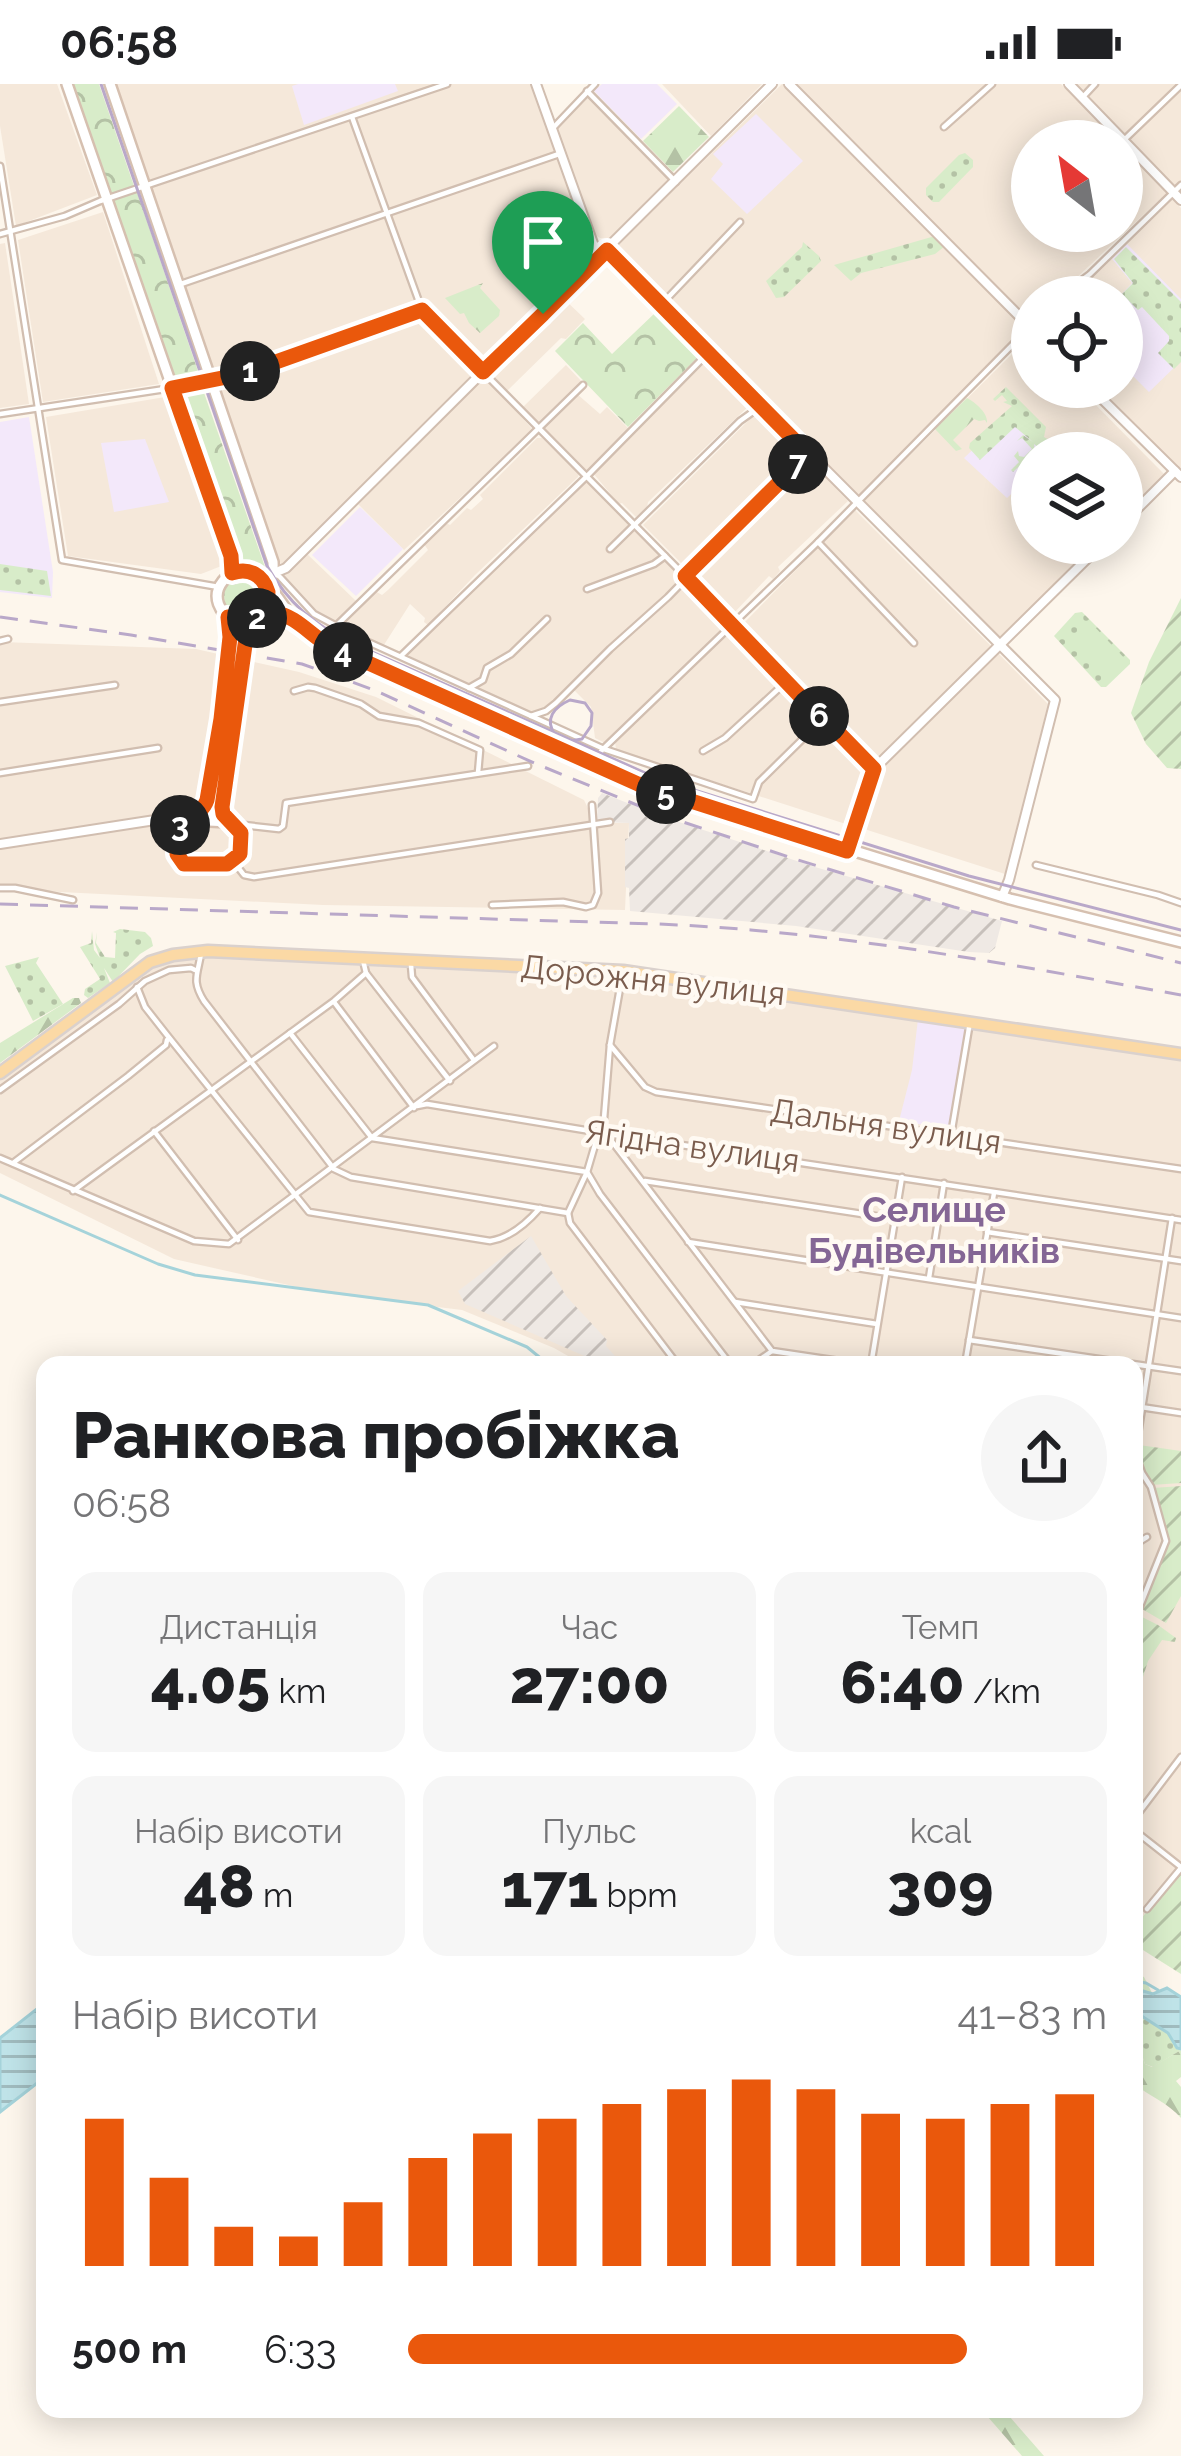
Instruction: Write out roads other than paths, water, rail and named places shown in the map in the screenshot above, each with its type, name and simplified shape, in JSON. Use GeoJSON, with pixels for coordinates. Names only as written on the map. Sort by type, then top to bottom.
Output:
{"type":"FeatureCollection","features":[{"type":"Feature","properties":{"kind":"main road"},"geometry":{"type":"LineString","coordinates":[[67,84],[231,556],[232,573]]}},
{"type":"Feature","properties":{"kind":"main road"},"geometry":{"type":"LineString","coordinates":[[110,84],[274,573],[268,601],[247,631],[217,816]]}},
{"type":"Feature","properties":{"kind":"main road"},"geometry":{"type":"LineString","coordinates":[[186,819],[217,816],[233,824],[242,839],[234,862],[184,864],[177,854],[177,828],[186,819],[203,809],[207,800],[230,637],[228,617],[217,600],[219,587],[238,571],[261,576],[294,620],[326,644],[592,764],[677,797],[847,851],[1002,897],[1181,942]]}},
{"type":"Feature","properties":{"kind":"main road"},"geometry":{"type":"LineString","coordinates":[[253,573],[266,584],[268,601]]}},
{"type":"Feature","properties":{"kind":"main road"},"geometry":{"type":"LineString","coordinates":[[228,617],[241,622],[275,614],[294,620]]}},
{"type":"Feature","properties":{"kind":"main road","name":"Дорожня вулиця"},"geometry":{"type":"LineString","coordinates":[[0,1072],[132,983],[161,957],[201,951],[623,971],[1181,1054]]}},
{"type":"Feature","properties":{"kind":"street"},"geometry":{"type":"LineString","coordinates":[[0,234],[65,216],[447,84]]}},
{"type":"Feature","properties":{"kind":"street"},"geometry":{"type":"LineString","coordinates":[[536,84],[594,246],[593,264]]}},
{"type":"Feature","properties":{"kind":"street"},"geometry":{"type":"LineString","coordinates":[[551,131],[595,84]]}},
{"type":"Feature","properties":{"kind":"street"},"geometry":{"type":"LineString","coordinates":[[253,573],[286,568],[772,84]]}},
{"type":"Feature","properties":{"kind":"street"},"geometry":{"type":"LineString","coordinates":[[788,84],[1011,307]]}},
{"type":"Feature","properties":{"kind":"street"},"geometry":{"type":"LineString","coordinates":[[944,127],[992,84]]}},
{"type":"Feature","properties":{"kind":"street"},"geometry":{"type":"LineString","coordinates":[[1069,84],[1104,120]]}},
{"type":"Feature","properties":{"kind":"street"},"geometry":{"type":"LineString","coordinates":[[1082,98],[1095,84]]}},
{"type":"Feature","properties":{"kind":"street"},"geometry":{"type":"LineString","coordinates":[[1143,122],[1181,85]]}},
{"type":"Feature","properties":{"kind":"street"},"geometry":{"type":"LineString","coordinates":[[587,91],[676,182]]}},
{"type":"Feature","properties":{"kind":"street"},"geometry":{"type":"LineString","coordinates":[[545,114],[554,121],[563,116]]}},
{"type":"Feature","properties":{"kind":"street"},"geometry":{"type":"LineString","coordinates":[[352,117],[422,310],[874,769]]}},
{"type":"Feature","properties":{"kind":"street"},"geometry":{"type":"LineString","coordinates":[[178,285],[559,154]]}},
{"type":"Feature","properties":{"kind":"street"},"geometry":{"type":"LineString","coordinates":[[1087,276],[1179,192],[1143,158]]}},
{"type":"Feature","properties":{"kind":"street"},"geometry":{"type":"LineString","coordinates":[[0,166],[62,560],[219,587]]}},
{"type":"Feature","properties":{"kind":"street"},"geometry":{"type":"LineString","coordinates":[[661,305],[740,223]]}},
{"type":"Feature","properties":{"kind":"street"},"geometry":{"type":"LineString","coordinates":[[594,246],[607,250],[1054,700],[1002,897]]}},
{"type":"Feature","properties":{"kind":"street"},"geometry":{"type":"LineString","coordinates":[[0,414],[212,382],[422,310]]}},
{"type":"Feature","properties":{"kind":"street"},"geometry":{"type":"LineString","coordinates":[[592,764],[1011,347]]}},
{"type":"Feature","properties":{"kind":"street"},"geometry":{"type":"LineString","coordinates":[[400,656],[708,353]]}},
{"type":"Feature","properties":{"kind":"street"},"geometry":{"type":"LineString","coordinates":[[335,627],[583,385]]}},
{"type":"Feature","properties":{"kind":"street"},"geometry":{"type":"LineString","coordinates":[[610,549],[761,406]]}},
{"type":"Feature","properties":{"kind":"street"},"geometry":{"type":"LineString","coordinates":[[1111,408],[1178,474],[1143,505]]}},
{"type":"Feature","properties":{"kind":"street"},"geometry":{"type":"LineString","coordinates":[[531,716],[556,704],[808,454]]}},
{"type":"Feature","properties":{"kind":"street"},"geometry":{"type":"LineString","coordinates":[[818,542],[914,643]]}},
{"type":"Feature","properties":{"kind":"street"},"geometry":{"type":"LineString","coordinates":[[587,589],[665,556]]}},
{"type":"Feature","properties":{"kind":"street"},"geometry":{"type":"LineString","coordinates":[[847,851],[874,769],[1082,564]]}},
{"type":"Feature","properties":{"kind":"street"},"geometry":{"type":"LineString","coordinates":[[274,573],[303,605],[335,627],[604,749],[753,799],[759,782],[823,720]]}},
{"type":"Feature","properties":{"kind":"street"},"geometry":{"type":"LineString","coordinates":[[470,688],[547,619]]}},
{"type":"Feature","properties":{"kind":"street"},"geometry":{"type":"LineString","coordinates":[[703,751],[725,738],[786,681]]}},
{"type":"Feature","properties":{"kind":"street"},"geometry":{"type":"LineString","coordinates":[[0,703],[115,685]]}},
{"type":"Feature","properties":{"kind":"street"},"geometry":{"type":"LineString","coordinates":[[294,691],[315,688],[361,704],[379,716],[419,724],[480,750],[478,773]]}},
{"type":"Feature","properties":{"kind":"street"},"geometry":{"type":"LineString","coordinates":[[0,773],[158,748]]}},
{"type":"Feature","properties":{"kind":"street"},"geometry":{"type":"LineString","coordinates":[[233,824],[278,829],[283,826],[286,803],[528,766]]}},
{"type":"Feature","properties":{"kind":"street"},"geometry":{"type":"LineString","coordinates":[[492,905],[593,904],[598,892],[592,805]]}},
{"type":"Feature","properties":{"kind":"street"},"geometry":{"type":"LineString","coordinates":[[0,844],[186,819]]}},
{"type":"Feature","properties":{"kind":"street"},"geometry":{"type":"LineString","coordinates":[[234,862],[244,875],[254,878],[610,822]]}},
{"type":"Feature","properties":{"kind":"street"},"geometry":{"type":"LineString","coordinates":[[1036,866],[1181,903]]}},
{"type":"Feature","properties":{"kind":"street"},"geometry":{"type":"LineString","coordinates":[[0,888],[73,900]]}},
{"type":"Feature","properties":{"kind":"street"},"geometry":{"type":"LineString","coordinates":[[201,951],[195,970],[204,1001],[334,1168],[351,1177],[568,1213]]}},
{"type":"Feature","properties":{"kind":"street"},"geometry":{"type":"LineString","coordinates":[[363,958],[366,973],[450,1081]]}},
{"type":"Feature","properties":{"kind":"street"},"geometry":{"type":"LineString","coordinates":[[411,959],[412,977],[475,1061]]}},
{"type":"Feature","properties":{"kind":"street"},"geometry":{"type":"LineString","coordinates":[[0,1090],[119,1004],[132,983],[170,970],[195,970]]}},
{"type":"Feature","properties":{"kind":"street"},"geometry":{"type":"LineString","coordinates":[[623,971],[603,1131],[568,1213],[570,1223],[671,1356]]}},
{"type":"Feature","properties":{"kind":"street"},"geometry":{"type":"LineString","coordinates":[[73,1191],[366,973]]}},
{"type":"Feature","properties":{"kind":"street"},"geometry":{"type":"LineString","coordinates":[[132,983],[145,1007],[305,1209],[490,1240],[517,1229],[541,1207]]}},
{"type":"Feature","properties":{"kind":"street"},"geometry":{"type":"LineString","coordinates":[[334,1001],[416,1107]]}},
{"type":"Feature","properties":{"kind":"street"},"geometry":{"type":"LineString","coordinates":[[951,1135],[970,1021]]}},
{"type":"Feature","properties":{"kind":"street"},"geometry":{"type":"LineString","coordinates":[[290,1033],[373,1138],[587,1172]]}},
{"type":"Feature","properties":{"kind":"street"},"geometry":{"type":"LineString","coordinates":[[166,1045],[167,1035]]}},
{"type":"Feature","properties":{"kind":"street"},"geometry":{"type":"LineString","coordinates":[[13,1162],[166,1045],[175,1045]]}},
{"type":"Feature","properties":{"kind":"street"},"geometry":{"type":"LineString","coordinates":[[0,1158],[194,1240],[229,1244],[494,1046]]}},
{"type":"Feature","properties":{"kind":"street","name":"Дальня вулиця"},"geometry":{"type":"LineString","coordinates":[[610,1046],[645,1087],[656,1092],[1181,1169]]}},
{"type":"Feature","properties":{"kind":"street","name":"Ягідна вулиця"},"geometry":{"type":"LineString","coordinates":[[416,1107],[427,1104],[1181,1220]]}},
{"type":"Feature","properties":{"kind":"street"},"geometry":{"type":"LineString","coordinates":[[154,1131],[238,1240]]}},
{"type":"Feature","properties":{"kind":"street"},"geometry":{"type":"LineString","coordinates":[[603,1131],[772,1352]]}},
{"type":"Feature","properties":{"kind":"street"},"geometry":{"type":"LineString","coordinates":[[587,1172],[724,1356]]}},
{"type":"Feature","properties":{"kind":"street"},"geometry":{"type":"LineString","coordinates":[[870,1356],[902,1177]]}},
{"type":"Feature","properties":{"kind":"street"},"geometry":{"type":"LineString","coordinates":[[642,1180],[895,1219]]}},
{"type":"Feature","properties":{"kind":"street"},"geometry":{"type":"LineString","coordinates":[[929,1278],[944,1184]]}},
{"type":"Feature","properties":{"kind":"street"},"geometry":{"type":"LineString","coordinates":[[966,1356],[994,1191]]}},
{"type":"Feature","properties":{"kind":"street"},"geometry":{"type":"LineString","coordinates":[[1143,1385],[1172,1218]]}},
{"type":"Feature","properties":{"kind":"street"},"geometry":{"type":"LineString","coordinates":[[987,1232],[1181,1261]]}},
{"type":"Feature","properties":{"kind":"street"},"geometry":{"type":"LineString","coordinates":[[688,1242],[1181,1318]]}},
{"type":"Feature","properties":{"kind":"street"},"geometry":{"type":"LineString","coordinates":[[734,1302],[878,1324]]}},
{"type":"Feature","properties":{"kind":"street"},"geometry":{"type":"LineString","coordinates":[[969,1340],[1079,1356]]}},
{"type":"Feature","properties":{"kind":"street"},"geometry":{"type":"LineString","coordinates":[[766,1356],[772,1352],[802,1356]]}},
{"type":"Feature","properties":{"kind":"street"},"geometry":{"type":"LineString","coordinates":[[1143,1365],[1181,1371]]}},
{"type":"Feature","properties":{"kind":"street"},"geometry":{"type":"LineString","coordinates":[[1143,1408],[1181,1413]]}},
{"type":"Feature","properties":{"kind":"street"},"geometry":{"type":"LineString","coordinates":[[1143,1474],[1166,1541],[1143,1596]]}},
{"type":"Feature","properties":{"kind":"street"},"geometry":{"type":"LineString","coordinates":[[1143,1539],[1147,1537]]}},
{"type":"Feature","properties":{"kind":"street"},"geometry":{"type":"LineString","coordinates":[[1143,1807],[1181,1757]]}},
{"type":"Feature","properties":{"kind":"street"},"geometry":{"type":"LineString","coordinates":[[1143,1837],[1181,1868],[1147,1910]]}},
{"type":"Feature","properties":{"kind":"water"},"geometry":{"type":"Polygon","coordinates":[[[1167,1988],[1181,1997],[1181,2049],[1168,2033],[1143,2017],[1143,1991],[1153,1994],[1167,1988]]]}},
{"type":"Feature","properties":{"kind":"water"},"geometry":{"type":"Polygon","coordinates":[[[36,2010],[36,2084],[0,2112],[0,2038],[36,2010]]]}},
{"type":"Feature","properties":{"kind":"waterway"},"geometry":{"type":"LineString","coordinates":[[0,1195],[158,1264],[195,1275],[428,1305],[538,1356]]}},
{"type":"Feature","properties":{"kind":"waterway"},"geometry":{"type":"LineString","coordinates":[[1143,1982],[1158,1990]]}},
{"type":"Feature","properties":{"kind":"tram line"},"geometry":{"type":"LineString","coordinates":[[101,84],[267,566],[293,602],[314,620],[352,643],[659,779],[969,876],[1181,930]]}},
{"type":"Feature","properties":{"kind":"tram line"},"geometry":{"type":"LineString","coordinates":[[555,735],[550,724],[555,710],[570,700],[585,703],[592,713],[591,726],[582,739],[570,741]]}},
{"type":"Feature","properties":{"kind":"railway"},"geometry":{"type":"LineString","coordinates":[[0,617],[302,664],[374,690],[659,814],[954,907],[1181,963]]}},
{"type":"Feature","properties":{"kind":"railway"},"geometry":{"type":"LineString","coordinates":[[0,904],[724,928],[921,950],[1181,995]]}},
{"type":"Feature","properties":{"kind":"district","name":"Селище Будівельників"},"geometry":{"type":"Point","coordinates":[934,1230]}}]}
